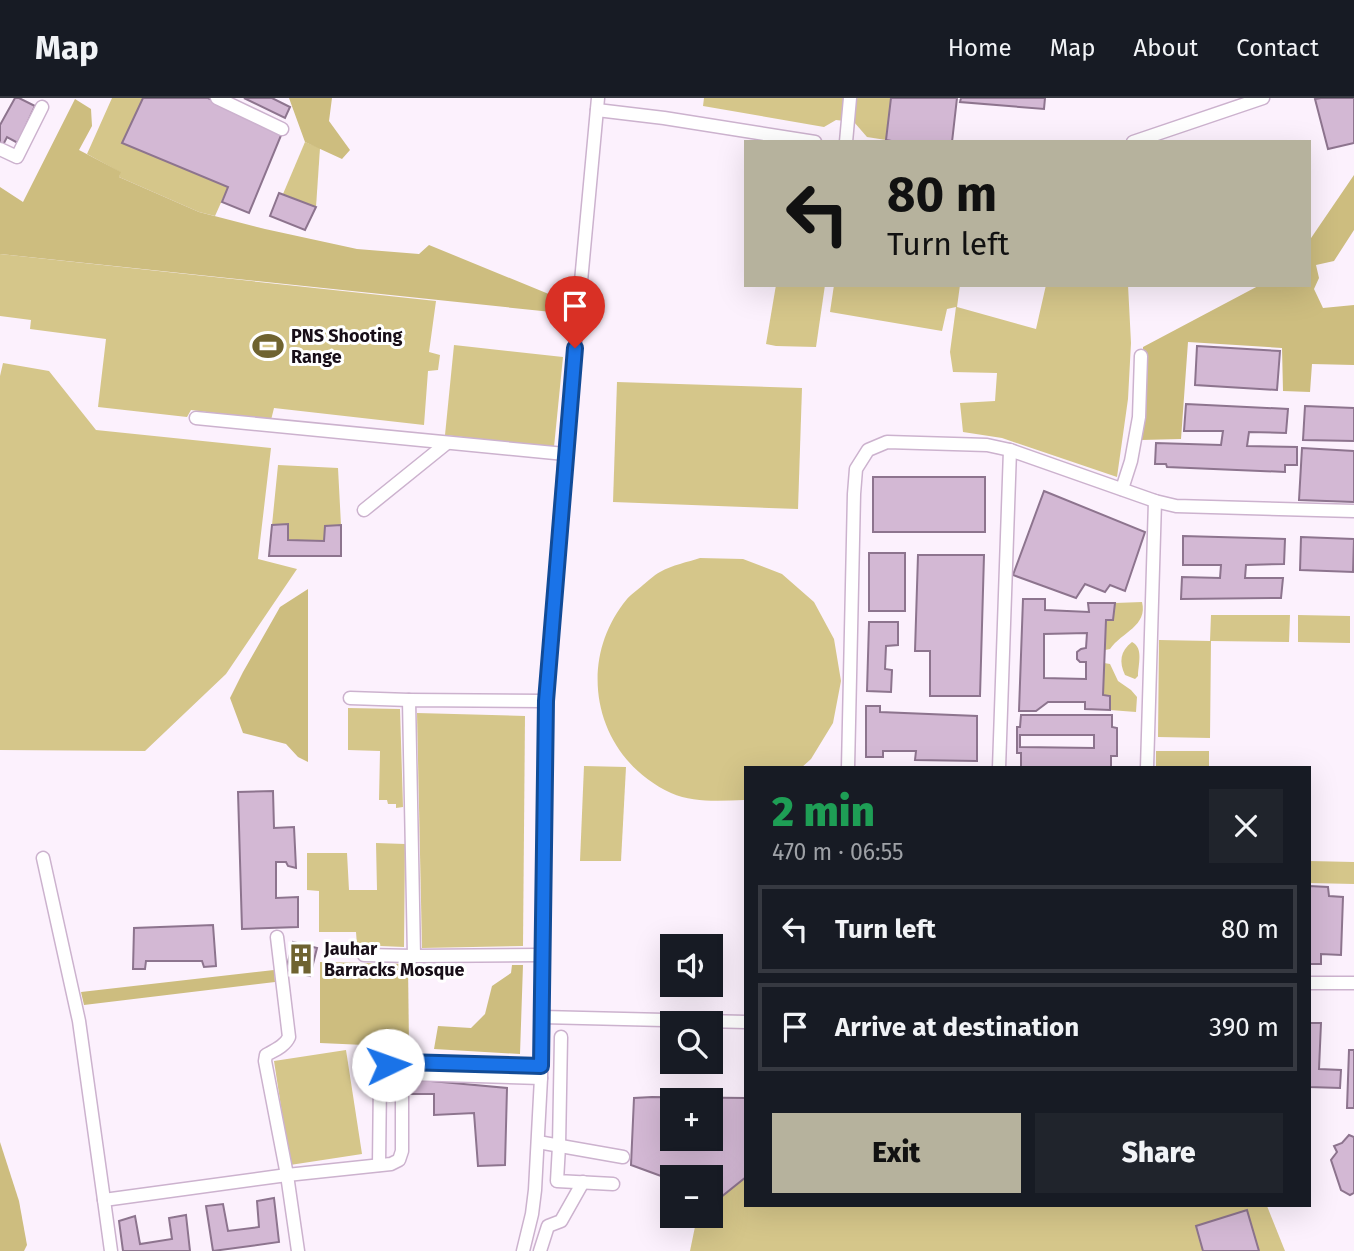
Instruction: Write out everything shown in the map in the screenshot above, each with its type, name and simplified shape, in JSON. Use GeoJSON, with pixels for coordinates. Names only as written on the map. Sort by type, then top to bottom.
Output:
{"type":"FeatureCollection","features":[{"type":"Feature","properties":{"kind":"street"},"geometry":{"type":"LineString","coordinates":[[217,98],[282,129]]}},
{"type":"Feature","properties":{"kind":"street"},"geometry":{"type":"LineString","coordinates":[[846,140],[850,98]]}},
{"type":"Feature","properties":{"kind":"street"},"geometry":{"type":"LineString","coordinates":[[1139,140],[1263,98]]}},
{"type":"Feature","properties":{"kind":"street"},"geometry":{"type":"LineString","coordinates":[[523,1251],[535,1190],[541,1072],[546,701],[565,454],[598,104],[664,118],[802,140]]}},
{"type":"Feature","properties":{"kind":"street"},"geometry":{"type":"LineString","coordinates":[[0,149],[17,157],[42,107]]}},
{"type":"Feature","properties":{"kind":"street"},"geometry":{"type":"LineString","coordinates":[[1122,489],[1131,461],[1139,417],[1142,356]]}},
{"type":"Feature","properties":{"kind":"street"},"geometry":{"type":"LineString","coordinates":[[196,418],[565,454]]}},
{"type":"Feature","properties":{"kind":"street"},"geometry":{"type":"LineString","coordinates":[[848,766],[854,494],[856,469],[868,450],[887,442],[987,445],[1010,450],[1176,506],[1354,511]]}},
{"type":"Feature","properties":{"kind":"street"},"geometry":{"type":"LineString","coordinates":[[363,510],[447,443]]}},
{"type":"Feature","properties":{"kind":"street"},"geometry":{"type":"LineString","coordinates":[[999,766],[1010,450]]}},
{"type":"Feature","properties":{"kind":"street"},"geometry":{"type":"LineString","coordinates":[[1147,766],[1155,500]]}},
{"type":"Feature","properties":{"kind":"street"},"geometry":{"type":"LineString","coordinates":[[350,698],[546,701]]}},
{"type":"Feature","properties":{"kind":"street"},"geometry":{"type":"LineString","coordinates":[[409,700],[414,956]]}},
{"type":"Feature","properties":{"kind":"street"},"geometry":{"type":"LineString","coordinates":[[43,858],[79,1021],[111,1251]]}},
{"type":"Feature","properties":{"kind":"street"},"geometry":{"type":"LineString","coordinates":[[277,937],[289,1037],[282,1046],[266,1055],[265,1061],[288,1175],[298,1251]]}},
{"type":"Feature","properties":{"kind":"street"},"geometry":{"type":"LineString","coordinates":[[364,955],[543,955]]}},
{"type":"Feature","properties":{"kind":"street"},"geometry":{"type":"LineString","coordinates":[[1311,983],[1354,983]]}},
{"type":"Feature","properties":{"kind":"street"},"geometry":{"type":"LineString","coordinates":[[542,1017],[744,1023]]}},
{"type":"Feature","properties":{"kind":"street"},"geometry":{"type":"LineString","coordinates":[[561,1037],[557,1181],[613,1184]]}},
{"type":"Feature","properties":{"kind":"street"},"geometry":{"type":"LineString","coordinates":[[379,1166],[380,1079],[388,1065],[404,1062],[541,1072]]}},
{"type":"Feature","properties":{"kind":"street"},"geometry":{"type":"LineString","coordinates":[[104,1200],[391,1164],[399,1160],[402,1151],[402,1087],[405,1076],[541,1072]]}},
{"type":"Feature","properties":{"kind":"street"},"geometry":{"type":"LineString","coordinates":[[538,1142],[623,1157]]}},
{"type":"Feature","properties":{"kind":"street"},"geometry":{"type":"LineString","coordinates":[[540,1251],[548,1226],[561,1221],[583,1182]]}},
{"type":"Feature","properties":{"kind":"shaded area"},"geometry":{"type":"Polygon","coordinates":[[[112,98],[143,98],[122,143],[228,187],[215,216],[199,212],[119,177],[120,172],[87,154],[112,98]]]}},
{"type":"Feature","properties":{"kind":"shaded area"},"geometry":{"type":"Polygon","coordinates":[[[289,98],[332,98],[329,121],[350,150],[342,159],[305,142],[289,98]]]}},
{"type":"Feature","properties":{"kind":"shaded area"},"geometry":{"type":"Polygon","coordinates":[[[704,98],[891,98],[886,140],[867,137],[854,122],[836,120],[824,127],[703,106],[704,98]]]}},
{"type":"Feature","properties":{"kind":"shaded area"},"geometry":{"type":"Polygon","coordinates":[[[75,99],[91,109],[92,126],[79,150],[121,172],[119,177],[199,212],[357,249],[419,254],[429,245],[573,304],[571,314],[0,254],[0,187],[23,202],[75,99]]]}},
{"type":"Feature","properties":{"kind":"shaded area"},"geometry":{"type":"Polygon","coordinates":[[[305,142],[320,148],[316,207],[283,194],[305,142]]]}},
{"type":"Feature","properties":{"kind":"shaded area"},"geometry":{"type":"Polygon","coordinates":[[[1354,175],[1354,230],[1334,261],[1316,265],[1319,278],[1314,289],[1323,308],[1354,305],[1354,365],[1312,364],[1310,392],[1283,391],[1282,348],[1188,342],[1181,439],[1141,440],[1143,347],[1256,287],[1311,287],[1311,238],[1354,175]]]}},
{"type":"Feature","properties":{"kind":"shaded area","name":"PNS Shooting Range"},"geometry":{"type":"Polygon","coordinates":[[[0,254],[436,301],[429,352],[440,355],[438,370],[428,371],[424,425],[274,408],[271,420],[191,410],[187,417],[98,407],[106,339],[30,329],[31,320],[0,316],[0,254]]]}},
{"type":"Feature","properties":{"kind":"shaded area"},"geometry":{"type":"Polygon","coordinates":[[[776,287],[825,287],[816,347],[766,344],[776,287]]]}},
{"type":"Feature","properties":{"kind":"shaded area"},"geometry":{"type":"Polygon","coordinates":[[[834,287],[960,287],[957,307],[1036,329],[1046,287],[1128,287],[1131,343],[1128,399],[1117,477],[1002,438],[963,432],[960,403],[995,401],[997,373],[953,372],[950,352],[956,307],[947,309],[942,331],[830,312],[834,287]]]}},
{"type":"Feature","properties":{"kind":"shaded area"},"geometry":{"type":"Polygon","coordinates":[[[454,345],[563,357],[554,447],[445,435],[454,345]]]}},
{"type":"Feature","properties":{"kind":"shaded area"},"geometry":{"type":"Polygon","coordinates":[[[3,363],[49,371],[96,430],[271,448],[258,559],[297,569],[226,674],[145,751],[0,750],[0,376],[3,363]]]}},
{"type":"Feature","properties":{"kind":"shaded area"},"geometry":{"type":"Polygon","coordinates":[[[617,382],[802,388],[798,509],[613,502],[617,382]]]}},
{"type":"Feature","properties":{"kind":"shaded area"},"geometry":{"type":"Polygon","coordinates":[[[278,465],[338,468],[341,525],[325,526],[324,541],[288,540],[288,524],[272,525],[278,465]]]}},
{"type":"Feature","properties":{"kind":"shaded area"},"geometry":{"type":"Polygon","coordinates":[[[700,558],[743,559],[782,574],[814,602],[834,639],[841,681],[833,723],[811,759],[803,766],[744,766],[744,800],[707,801],[689,798],[671,793],[645,777],[625,757],[610,733],[601,707],[598,679],[601,651],[611,624],[627,599],[658,573],[700,558]]]}},
{"type":"Feature","properties":{"kind":"shaded area"},"geometry":{"type":"Polygon","coordinates":[[[308,589],[308,762],[298,757],[286,744],[243,733],[230,698],[280,607],[308,589]]]}},
{"type":"Feature","properties":{"kind":"shaded area"},"geometry":{"type":"Polygon","coordinates":[[[1142,602],[1143,610],[1138,623],[1110,649],[1105,650],[1106,620],[1113,619],[1115,603],[1142,602]]]}},
{"type":"Feature","properties":{"kind":"shaded area"},"geometry":{"type":"Polygon","coordinates":[[[1211,615],[1290,615],[1289,642],[1211,641],[1210,738],[1158,737],[1159,640],[1210,641],[1211,615]]]}},
{"type":"Feature","properties":{"kind":"shaded area"},"geometry":{"type":"Polygon","coordinates":[[[1298,615],[1350,616],[1350,643],[1298,642],[1298,615]]]}},
{"type":"Feature","properties":{"kind":"shaded area"},"geometry":{"type":"Polygon","coordinates":[[[1132,642],[1139,652],[1138,676],[1135,679],[1125,675],[1121,661],[1125,649],[1132,642]]]}},
{"type":"Feature","properties":{"kind":"shaded area"},"geometry":{"type":"Polygon","coordinates":[[[1104,663],[1110,664],[1118,681],[1137,697],[1136,712],[1110,710],[1110,696],[1103,695],[1104,663]]]}},
{"type":"Feature","properties":{"kind":"shaded area"},"geometry":{"type":"Polygon","coordinates":[[[348,708],[400,709],[403,807],[396,808],[396,804],[379,800],[380,751],[348,750],[348,708]]]}},
{"type":"Feature","properties":{"kind":"shaded area"},"geometry":{"type":"Polygon","coordinates":[[[417,713],[525,716],[523,946],[422,948],[417,713]]]}},
{"type":"Feature","properties":{"kind":"shaded area"},"geometry":{"type":"Polygon","coordinates":[[[1156,751],[1209,751],[1209,766],[1156,766],[1156,751]]]}},
{"type":"Feature","properties":{"kind":"shaded area"},"geometry":{"type":"Polygon","coordinates":[[[584,766],[626,767],[621,861],[580,861],[584,766]]]}},
{"type":"Feature","properties":{"kind":"shaded area"},"geometry":{"type":"Polygon","coordinates":[[[376,843],[405,844],[404,947],[357,945],[356,932],[319,932],[319,891],[307,890],[307,853],[347,853],[349,890],[377,890],[376,843]]]}},
{"type":"Feature","properties":{"kind":"shaded area"},"geometry":{"type":"Polygon","coordinates":[[[1311,861],[1354,862],[1354,884],[1311,883],[1311,861]]]}},
{"type":"Feature","properties":{"kind":"shaded area"},"geometry":{"type":"Polygon","coordinates":[[[320,962],[408,964],[409,1047],[320,1043],[320,962]]]}},
{"type":"Feature","properties":{"kind":"shaded area"},"geometry":{"type":"Polygon","coordinates":[[[512,965],[523,965],[520,1054],[434,1049],[438,1026],[471,1028],[485,1014],[492,986],[511,973],[512,965]]]}},
{"type":"Feature","properties":{"kind":"shaded area"},"geometry":{"type":"Polygon","coordinates":[[[274,970],[275,982],[84,1005],[81,992],[274,970]]]}},
{"type":"Feature","properties":{"kind":"shaded area"},"geometry":{"type":"Polygon","coordinates":[[[346,1050],[362,1154],[290,1165],[274,1061],[346,1050]]]}},
{"type":"Feature","properties":{"kind":"shaded area"},"geometry":{"type":"Polygon","coordinates":[[[0,1142],[19,1201],[27,1245],[24,1251],[0,1251],[0,1142]]]}},
{"type":"Feature","properties":{"kind":"shaded area"},"geometry":{"type":"Polygon","coordinates":[[[744,1178],[744,1207],[1267,1207],[1285,1251],[690,1251],[695,1228],[723,1228],[723,1196],[744,1178]]]}},
{"type":"Feature","properties":{"kind":"building"},"geometry":{"type":"Polygon","coordinates":[[[15,98],[35,106],[18,143],[7,137],[3,145],[0,144],[0,125],[15,98]]]}},
{"type":"Feature","properties":{"kind":"building"},"geometry":{"type":"Polygon","coordinates":[[[143,98],[208,98],[282,133],[249,213],[222,202],[228,187],[122,143],[143,98]]]}},
{"type":"Feature","properties":{"kind":"building"},"geometry":{"type":"Polygon","coordinates":[[[244,98],[272,98],[290,107],[285,118],[244,98]]]}},
{"type":"Feature","properties":{"kind":"building"},"geometry":{"type":"Polygon","coordinates":[[[891,98],[957,98],[952,140],[886,140],[891,98]]]}},
{"type":"Feature","properties":{"kind":"building"},"geometry":{"type":"Polygon","coordinates":[[[961,98],[1045,98],[1044,109],[960,102],[961,98]]]}},
{"type":"Feature","properties":{"kind":"building"},"geometry":{"type":"Polygon","coordinates":[[[1354,98],[1354,143],[1328,149],[1315,99],[1354,98]]]}},
{"type":"Feature","properties":{"kind":"building"},"geometry":{"type":"Polygon","coordinates":[[[279,193],[316,207],[305,230],[270,216],[279,193]]]}},
{"type":"Feature","properties":{"kind":"building"},"geometry":{"type":"Polygon","coordinates":[[[1197,346],[1280,351],[1277,390],[1195,385],[1197,346]]]}},
{"type":"Feature","properties":{"kind":"building"},"geometry":{"type":"Polygon","coordinates":[[[1186,404],[1288,409],[1286,433],[1249,432],[1247,446],[1297,447],[1297,465],[1285,465],[1285,472],[1167,467],[1166,464],[1155,464],[1156,443],[1221,445],[1223,431],[1184,431],[1186,404]]]}},
{"type":"Feature","properties":{"kind":"building"},"geometry":{"type":"Polygon","coordinates":[[[1305,406],[1354,408],[1354,441],[1303,440],[1305,406]]]}},
{"type":"Feature","properties":{"kind":"building"},"geometry":{"type":"Polygon","coordinates":[[[1302,448],[1354,451],[1354,502],[1299,500],[1302,448]]]}},
{"type":"Feature","properties":{"kind":"building"},"geometry":{"type":"Polygon","coordinates":[[[873,477],[985,477],[985,532],[873,532],[873,477]]]}},
{"type":"Feature","properties":{"kind":"building"},"geometry":{"type":"Polygon","coordinates":[[[1044,491],[1145,532],[1125,591],[1110,585],[1105,592],[1085,584],[1076,598],[1013,575],[1044,491]]]}},
{"type":"Feature","properties":{"kind":"building"},"geometry":{"type":"Polygon","coordinates":[[[288,524],[288,540],[324,541],[325,526],[341,525],[341,556],[269,556],[272,525],[288,524]]]}},
{"type":"Feature","properties":{"kind":"building"},"geometry":{"type":"Polygon","coordinates":[[[1183,536],[1285,539],[1284,564],[1246,565],[1245,578],[1283,578],[1281,598],[1181,599],[1182,577],[1220,578],[1221,565],[1183,565],[1183,536]]]}},
{"type":"Feature","properties":{"kind":"building"},"geometry":{"type":"Polygon","coordinates":[[[1301,537],[1354,539],[1353,572],[1300,570],[1301,537]]]}},
{"type":"Feature","properties":{"kind":"building"},"geometry":{"type":"Polygon","coordinates":[[[869,553],[905,553],[905,611],[869,611],[869,553]]]}},
{"type":"Feature","properties":{"kind":"building"},"geometry":{"type":"Polygon","coordinates":[[[918,555],[984,555],[980,696],[930,696],[930,651],[915,651],[918,555]]]}},
{"type":"Feature","properties":{"kind":"building"},"geometry":{"type":"Polygon","coordinates":[[[1023,599],[1045,599],[1045,610],[1089,612],[1088,603],[1115,603],[1113,620],[1106,620],[1103,695],[1110,696],[1110,710],[1085,709],[1085,702],[1048,702],[1036,711],[1019,711],[1023,599]],[[1087,633],[1044,634],[1044,678],[1086,679],[1086,662],[1077,659],[1077,652],[1086,648],[1087,633]]]}},
{"type":"Feature","properties":{"kind":"building"},"geometry":{"type":"Polygon","coordinates":[[[869,622],[898,622],[898,645],[886,646],[885,669],[892,670],[891,692],[867,691],[869,622]]]}},
{"type":"Feature","properties":{"kind":"building"},"geometry":{"type":"Polygon","coordinates":[[[866,706],[880,706],[880,712],[977,716],[977,761],[915,760],[916,751],[883,751],[883,757],[866,757],[866,706]]]}},
{"type":"Feature","properties":{"kind":"building"},"geometry":{"type":"Polygon","coordinates":[[[1021,715],[1112,715],[1112,727],[1117,728],[1117,756],[1111,756],[1111,766],[1021,766],[1021,753],[1017,753],[1017,727],[1020,727],[1021,715]],[[1020,735],[1020,747],[1094,748],[1094,735],[1020,735]]]}},
{"type":"Feature","properties":{"kind":"building"},"geometry":{"type":"Polygon","coordinates":[[[273,791],[274,828],[294,827],[296,868],[288,866],[286,862],[276,862],[276,898],[298,897],[298,927],[242,929],[238,792],[273,791]]]}},
{"type":"Feature","properties":{"kind":"building"},"geometry":{"type":"Polygon","coordinates":[[[1311,886],[1328,887],[1329,896],[1343,897],[1341,955],[1321,954],[1321,964],[1311,964],[1311,886]]]}},
{"type":"Feature","properties":{"kind":"building"},"geometry":{"type":"Polygon","coordinates":[[[213,925],[216,966],[204,967],[202,961],[146,961],[145,969],[133,969],[134,928],[213,925]]]}},
{"type":"Feature","properties":{"kind":"building","name":"Jauhar Barracks Mosque"},"geometry":{"type":"Polygon","coordinates":[[[293,942],[317,948],[310,976],[286,970],[293,942]]]}},
{"type":"Feature","properties":{"kind":"building"},"geometry":{"type":"Polygon","coordinates":[[[1311,1023],[1321,1023],[1319,1069],[1341,1070],[1340,1088],[1311,1087],[1311,1023]]]}},
{"type":"Feature","properties":{"kind":"building"},"geometry":{"type":"Polygon","coordinates":[[[1349,1050],[1354,1050],[1354,1108],[1347,1108],[1349,1050]]]}},
{"type":"Feature","properties":{"kind":"building"},"geometry":{"type":"Polygon","coordinates":[[[409,1079],[507,1088],[505,1165],[478,1166],[474,1113],[434,1115],[434,1094],[408,1094],[409,1079]]]}},
{"type":"Feature","properties":{"kind":"building"},"geometry":{"type":"Polygon","coordinates":[[[660,1097],[660,1151],[723,1151],[723,1098],[744,1098],[744,1179],[723,1195],[723,1165],[660,1165],[660,1176],[631,1165],[634,1098],[660,1097]]]}},
{"type":"Feature","properties":{"kind":"building"},"geometry":{"type":"Polygon","coordinates":[[[1349,1135],[1354,1137],[1354,1193],[1350,1195],[1341,1190],[1331,1160],[1337,1152],[1334,1146],[1342,1143],[1349,1135]]]}},
{"type":"Feature","properties":{"kind":"building"},"geometry":{"type":"Polygon","coordinates":[[[274,1198],[279,1242],[213,1251],[206,1206],[223,1204],[228,1231],[259,1227],[257,1201],[274,1198]]]}},
{"type":"Feature","properties":{"kind":"building"},"geometry":{"type":"Polygon","coordinates":[[[1247,1210],[1259,1251],[1203,1251],[1196,1226],[1247,1210]]]}},
{"type":"Feature","properties":{"kind":"building"},"geometry":{"type":"Polygon","coordinates":[[[186,1215],[190,1251],[123,1251],[119,1221],[135,1216],[140,1244],[172,1239],[169,1218],[186,1215]]]}},
{"type":"Feature","properties":{"kind":"place","name":"PNS Shooting Range"},"geometry":{"type":"Point","coordinates":[268,346]}},
{"type":"Feature","properties":{"kind":"place","name":"Jauhar Barracks Mosque"},"geometry":{"type":"Point","coordinates":[301,959]}},
{"type":"Feature","properties":{"kind":"route"},"geometry":{"type":"LineString","coordinates":[[388,1065],[404,1062],[541,1066],[546,701],[575,348]]}}]}
